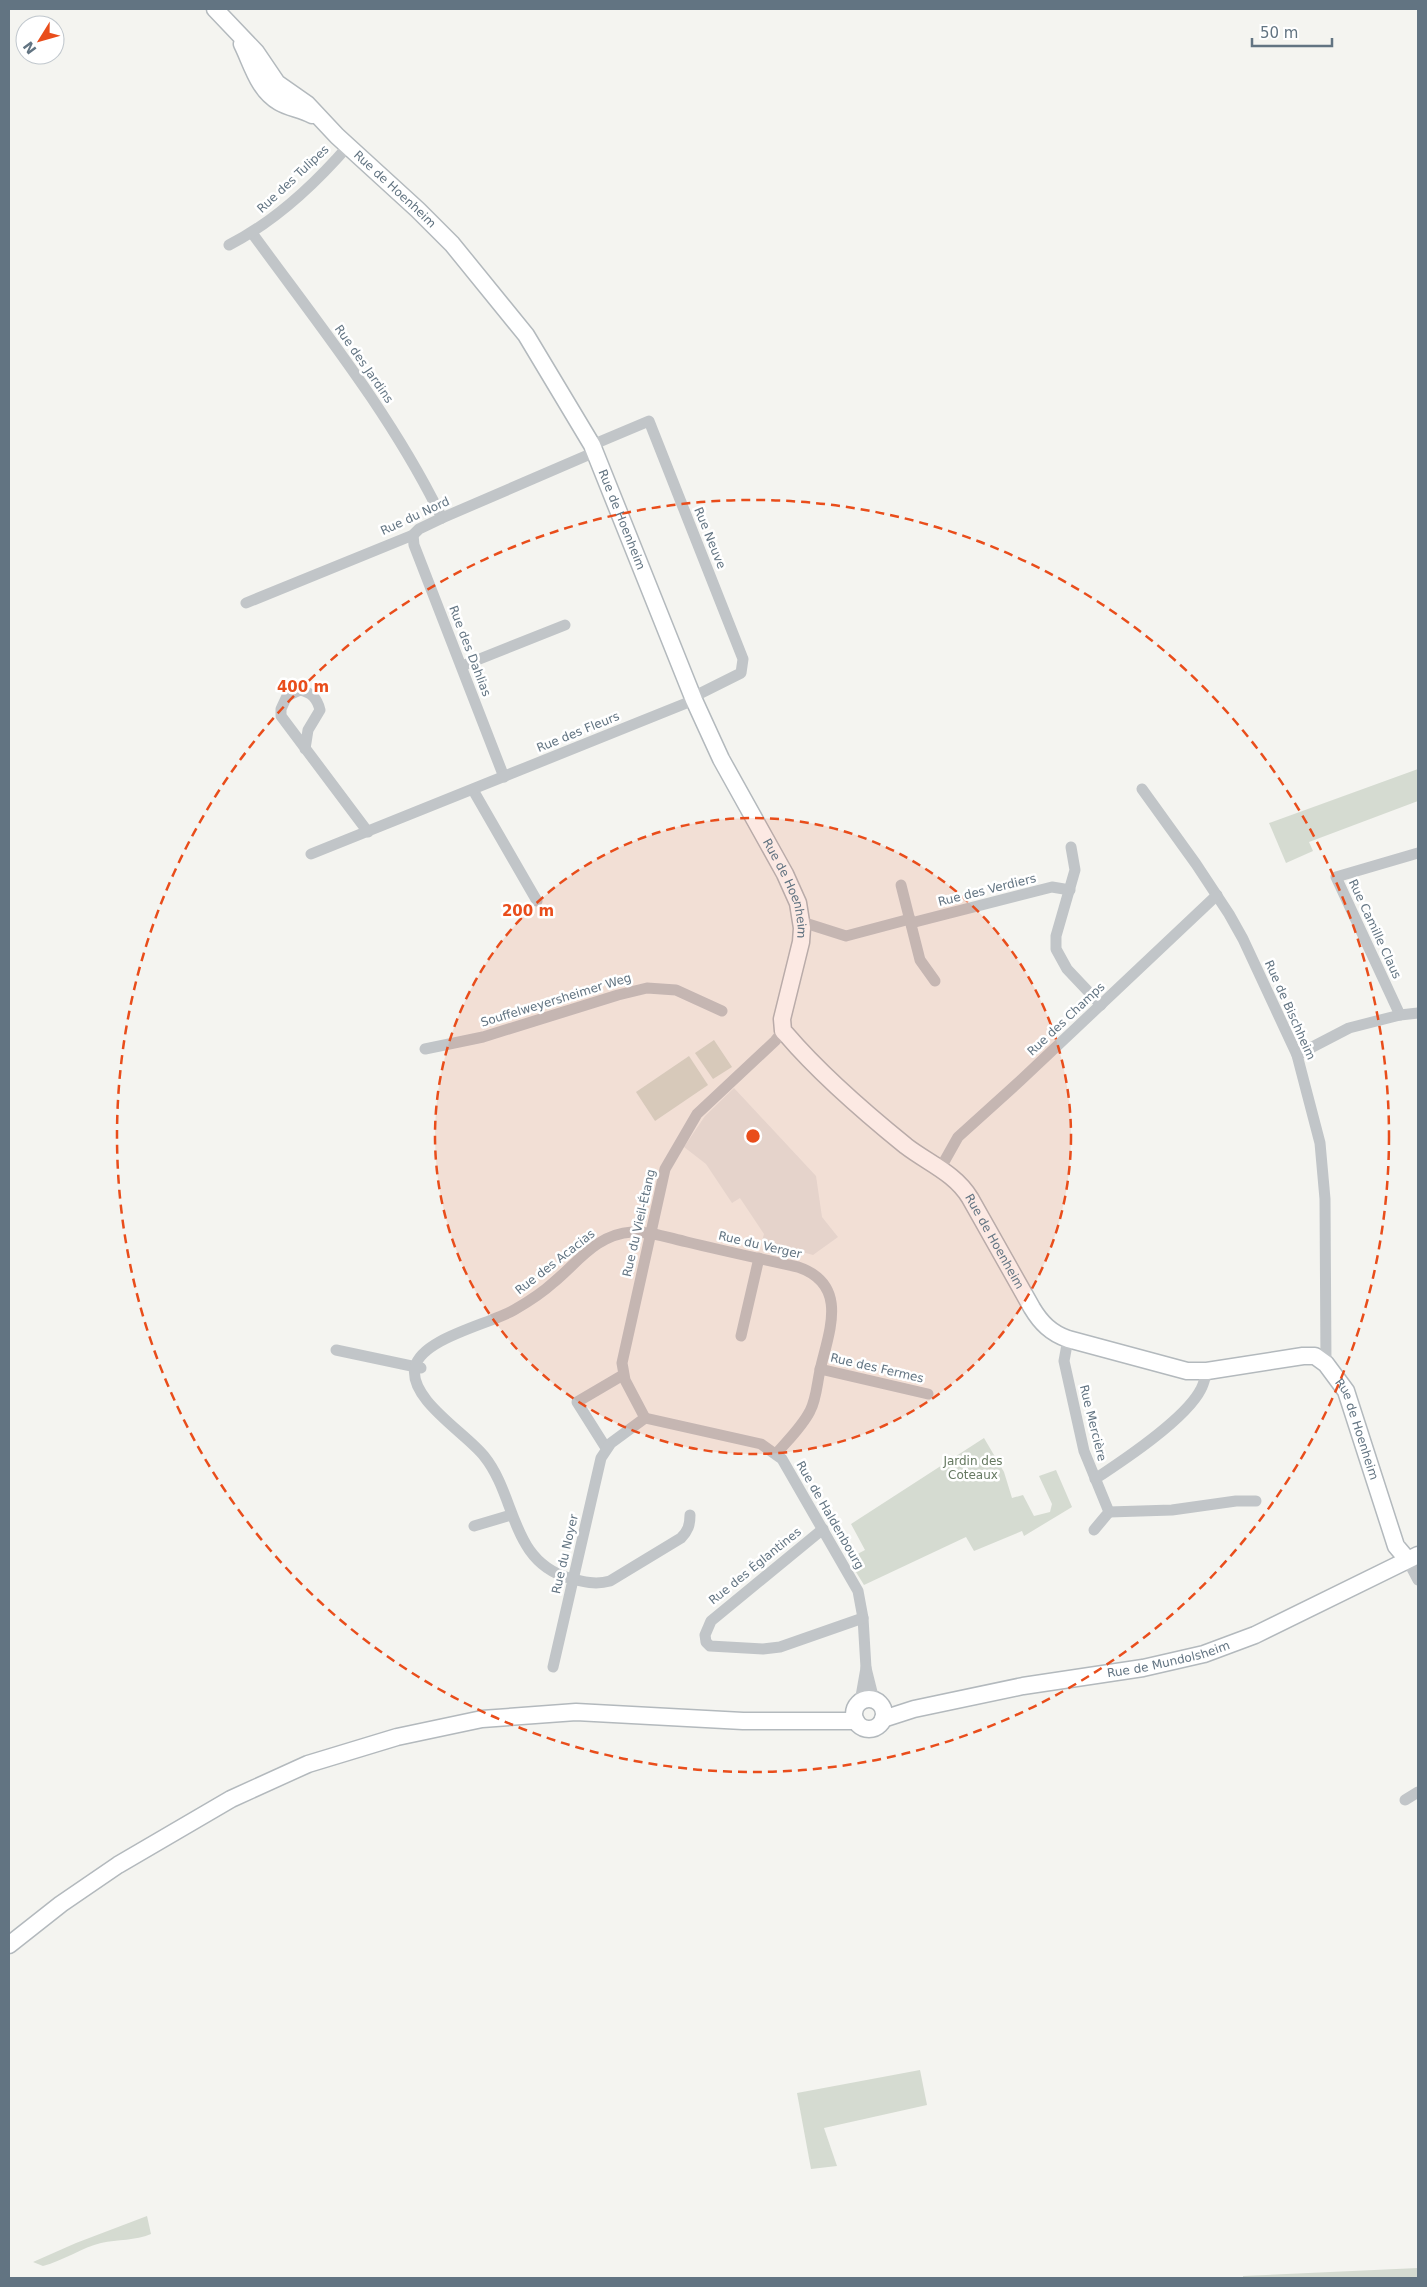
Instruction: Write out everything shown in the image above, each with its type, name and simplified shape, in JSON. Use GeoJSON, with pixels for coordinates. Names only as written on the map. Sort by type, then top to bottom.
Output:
{"type":"FeatureCollection","features":[{"type":"Feature","properties":{"kind":"street","name":"Rue de Hoenheim"},"geometry":{"type":"LineString","coordinates":[[215,9],[256,52],[277,82],[303,101],[348,146],[435,226],[515,319],[541,358],[593,449],[694,698],[721,759],[791,885],[798,904],[802,922],[800,950],[782,1019],[783,1031],[813,1062],[885,1129],[922,1158],[956,1180],[966,1191],[1037,1317],[1053,1332],[1068,1339],[1177,1369],[1207,1371],[1303,1356],[1315,1356],[1326,1364],[1346,1391],[1396,1546],[1413,1557]]}},
{"type":"Feature","properties":{"kind":"street","name":"Rue des Tulipes"},"geometry":{"type":"LineString","coordinates":[[229,245],[252,233],[275,216],[348,146]]}},
{"type":"Feature","properties":{"kind":"street","name":"Rue des Jardins"},"geometry":{"type":"LineString","coordinates":[[252,233],[369,393],[413,462],[442,518]]}},
{"type":"Feature","properties":{"kind":"street","name":"Rue Neuve"},"geometry":{"type":"LineString","coordinates":[[593,449],[649,421],[744,659],[741,673],[694,698]]}},
{"type":"Feature","properties":{"kind":"street","name":"Rue du Nord"},"geometry":{"type":"LineString","coordinates":[[246,603],[413,535],[419,529],[442,518],[593,449]]}},
{"type":"Feature","properties":{"kind":"street","name":"Rue des Dahlias"},"geometry":{"type":"LineString","coordinates":[[413,535],[414,545],[504,777]]}},
{"type":"Feature","properties":{"kind":"street"},"geometry":{"type":"LineString","coordinates":[[462,666],[565,625]]}},
{"type":"Feature","properties":{"kind":"street"},"geometry":{"type":"LineString","coordinates":[[306,749],[308,730],[320,710],[318,702],[313,696],[300,690],[287,696],[281,709],[284,722],[368,832]]}},
{"type":"Feature","properties":{"kind":"street","name":"Rue des Fleurs"},"geometry":{"type":"LineString","coordinates":[[311,854],[473,790],[694,698]]}},
{"type":"Feature","properties":{"kind":"street","name":"Rue de Bischheim"},"geometry":{"type":"LineString","coordinates":[[1142,789],[1217,895],[1243,939],[1297,1055],[1320,1143],[1325,1198],[1326,1364]]}},
{"type":"Feature","properties":{"kind":"street"},"geometry":{"type":"LineString","coordinates":[[473,790],[537,901]]}},
{"type":"Feature","properties":{"kind":"street"},"geometry":{"type":"LineString","coordinates":[[1071,847],[1075,870],[1056,936],[1056,949],[1067,969],[1101,1005]]}},
{"type":"Feature","properties":{"kind":"street","name":"Rue Camille Claus"},"geometry":{"type":"LineString","coordinates":[[1400,1015],[1336,877],[1418,854]]}},
{"type":"Feature","properties":{"kind":"street"},"geometry":{"type":"LineString","coordinates":[[901,884],[920,960],[935,981]]}},
{"type":"Feature","properties":{"kind":"street","name":"Rue des Verdiers"},"geometry":{"type":"LineString","coordinates":[[802,922],[846,936],[1052,887],[1070,890]]}},
{"type":"Feature","properties":{"kind":"street","name":"Rue des Champs"},"geometry":{"type":"LineString","coordinates":[[940,1169],[958,1137],[1217,895]]}},
{"type":"Feature","properties":{"kind":"street","name":"Souffelweyersheimer Weg"},"geometry":{"type":"LineString","coordinates":[[425,1049],[502,1032],[618,995],[647,988],[676,990],[722,1011]]}},
{"type":"Feature","properties":{"kind":"street"},"geometry":{"type":"LineString","coordinates":[[1297,1055],[1349,1028],[1400,1015],[1418,1013]]}},
{"type":"Feature","properties":{"kind":"street","name":"Rue du Vieil-Étang"},"geometry":{"type":"LineString","coordinates":[[623,1374],[622,1362],[665,1169],[684,1133],[709,1101],[775,1041],[783,1031]]}},
{"type":"Feature","properties":{"kind":"street","name":"Rue des Acacias"},"geometry":{"type":"LineString","coordinates":[[651,1234],[623,1233],[599,1242],[553,1284],[524,1305],[495,1320],[440,1340],[426,1352],[418,1368],[419,1388],[430,1404],[469,1439],[484,1456],[501,1486],[523,1541],[538,1561],[550,1571],[573,1579],[597,1584],[616,1578],[686,1533],[690,1524],[690,1515]]}},
{"type":"Feature","properties":{"kind":"street","name":"Rue du Verger"},"geometry":{"type":"LineString","coordinates":[[651,1234],[807,1270],[824,1287],[831,1300],[832,1313],[810,1412],[776,1454]]}},
{"type":"Feature","properties":{"kind":"street"},"geometry":{"type":"LineString","coordinates":[[741,1336],[759,1258]]}},
{"type":"Feature","properties":{"kind":"street","name":"Rue Mercière"},"geometry":{"type":"LineString","coordinates":[[1068,1339],[1064,1361],[1084,1451],[1108,1512]]}},
{"type":"Feature","properties":{"kind":"street"},"geometry":{"type":"LineString","coordinates":[[336,1350],[418,1368]]}},
{"type":"Feature","properties":{"kind":"street","name":"Rue des Fermes"},"geometry":{"type":"LineString","coordinates":[[820,1368],[928,1394]]}},
{"type":"Feature","properties":{"kind":"street"},"geometry":{"type":"LineString","coordinates":[[1095,1479],[1136,1451],[1184,1411],[1201,1390],[1207,1371]]}},
{"type":"Feature","properties":{"kind":"street"},"geometry":{"type":"LineString","coordinates":[[623,1374],[645,1418],[606,1448],[577,1402],[623,1374]]}},
{"type":"Feature","properties":{"kind":"street","name":"Rue de Haldenbourg"},"geometry":{"type":"LineString","coordinates":[[645,1418],[761,1444],[776,1454],[787,1468],[858,1591],[863,1618],[868,1709]]}},
{"type":"Feature","properties":{"kind":"street","name":"Rue du Noyer"},"geometry":{"type":"LineString","coordinates":[[553,1667],[601,1458],[606,1448]]}},
{"type":"Feature","properties":{"kind":"street"},"geometry":{"type":"LineString","coordinates":[[1094,1530],[1108,1512],[1172,1510],[1236,1501],[1256,1502]]}},
{"type":"Feature","properties":{"kind":"street"},"geometry":{"type":"LineString","coordinates":[[474,1526],[511,1514]]}},
{"type":"Feature","properties":{"kind":"street","name":"Rue des Églantines"},"geometry":{"type":"LineString","coordinates":[[823,1529],[711,1621],[705,1635],[706,1642],[710,1646],[780,1648],[863,1618]]}},
{"type":"Feature","properties":{"kind":"street"},"geometry":{"type":"LineString","coordinates":[[1413,1557],[1418,1580]]}},
{"type":"Feature","properties":{"kind":"street","name":"Rue de Mundolsheim"},"geometry":{"type":"LineString","coordinates":[[9,1945],[97,1878],[185,1824],[231,1799],[287,1773],[367,1745],[482,1719],[542,1713],[598,1711],[743,1721],[811,1720],[868,1709],[914,1709],[1022,1686],[1153,1666],[1204,1654],[1240,1642],[1413,1557]]}},
{"type":"Feature","properties":{"kind":"street"},"geometry":{"type":"LineString","coordinates":[[1404,1800],[1418,1792]]}},
{"type":"Feature","properties":{"kind":"shaded area"},"geometry":{"type":"Polygon","coordinates":[[[734,1088],[816,1176],[822,1217],[838,1237],[813,1255],[762,1241],[764,1234],[740,1198],[732,1203],[706,1164],[684,1147],[705,1116],[734,1088]]]}},
{"type":"Feature","properties":{"kind":"green space"},"geometry":{"type":"Polygon","coordinates":[[[1418,769],[1418,801],[1309,842],[1313,851],[1286,863],[1269,823],[1418,769]]]}},
{"type":"Feature","properties":{"kind":"green space"},"geometry":{"type":"Polygon","coordinates":[[[714,1040],[732,1067],[713,1079],[695,1053],[714,1040]]]}},
{"type":"Feature","properties":{"kind":"green space"},"geometry":{"type":"Polygon","coordinates":[[[689,1056],[708,1085],[655,1121],[636,1092],[689,1056]]]}},
{"type":"Feature","properties":{"kind":"green space","name":"Jardin des Coteaux"},"geometry":{"type":"Polygon","coordinates":[[[984,1438],[1004,1472],[1012,1498],[1023,1495],[1034,1516],[1050,1512],[1052,1504],[1039,1476],[1056,1470],[1072,1507],[1024,1536],[1022,1531],[974,1551],[966,1537],[864,1585],[848,1559],[865,1550],[851,1524],[984,1438]]]}},
{"type":"Feature","properties":{"kind":"green space"},"geometry":{"type":"Polygon","coordinates":[[[920,2070],[927,2105],[824,2128],[837,2166],[811,2169],[797,2093],[920,2070]]]}},
{"type":"Feature","properties":{"kind":"green space"},"geometry":{"type":"Polygon","coordinates":[[[147,2216],[151,2234],[139,2238],[94,2245],[43,2266],[33,2262],[76,2243],[147,2216]]]}},
{"type":"Feature","properties":{"kind":"green space"},"geometry":{"type":"Polygon","coordinates":[[[1418,2268],[1418,2278],[1243,2278],[1243,2276],[1418,2268]]]}}]}
